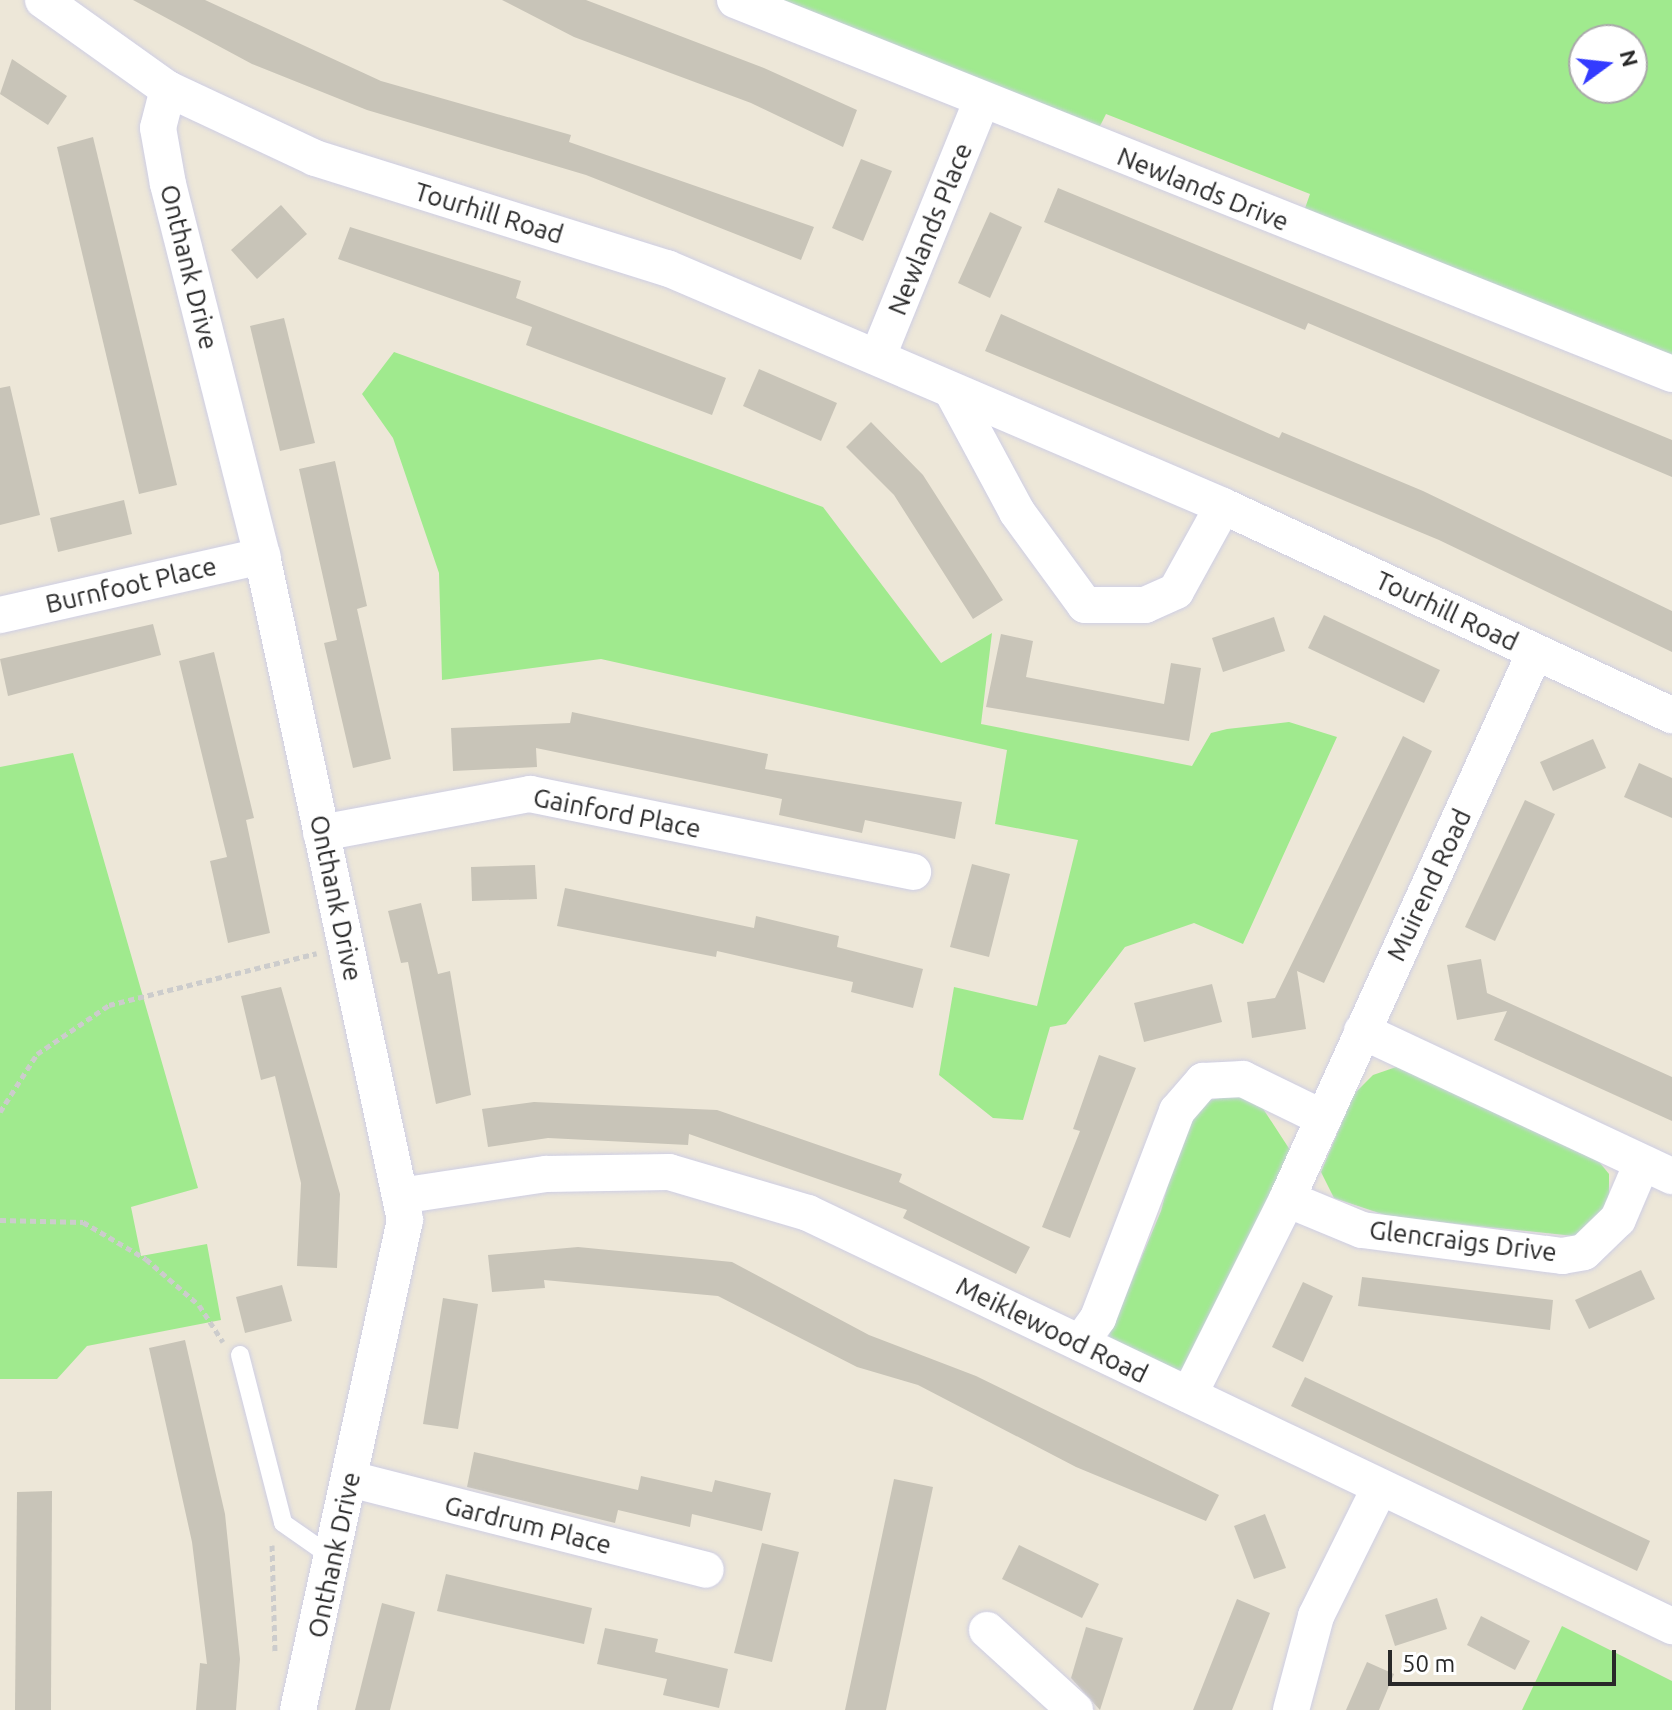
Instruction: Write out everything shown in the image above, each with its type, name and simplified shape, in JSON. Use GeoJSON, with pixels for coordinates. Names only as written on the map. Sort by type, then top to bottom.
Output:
{"type":"FeatureCollection","features":[{"type":"Feature","properties":{"kind":"street","name":"Tourhill Road"},"geometry":{"type":"LineString","coordinates":[[43,0],[168,89],[315,158],[667,268],[1223,506],[1672,715]]}},
{"type":"Feature","properties":{"kind":"street","name":"Newlands Drive"},"geometry":{"type":"LineString","coordinates":[[735,0],[981,102],[1672,374]]}},
{"type":"Feature","properties":{"kind":"street","name":"Onthank Drive"},"geometry":{"type":"LineString","coordinates":[[168,89],[158,128],[168,184],[262,556],[405,1220],[298,1710]]}},
{"type":"Feature","properties":{"kind":"street","name":"Newlands Place"},"geometry":{"type":"LineString","coordinates":[[878,356],[981,102]]}},
{"type":"Feature","properties":{"kind":"street"},"geometry":{"type":"LineString","coordinates":[[953,393],[1017,512],[1085,605],[1145,605],[1176,591],[1223,506]]}},
{"type":"Feature","properties":{"kind":"street","name":"Burnfoot Place"},"geometry":{"type":"LineString","coordinates":[[0,615],[262,556]]}},
{"type":"Feature","properties":{"kind":"street","name":"Muirend Road"},"geometry":{"type":"LineString","coordinates":[[1189,1395],[1287,1199],[1535,652]]}},
{"type":"Feature","properties":{"kind":"street","name":"Gainford Place"},"geometry":{"type":"LineString","coordinates":[[321,833],[530,794],[913,872]]}},
{"type":"Feature","properties":{"kind":"street","name":"Glencraigs Drive"},"geometry":{"type":"LineString","coordinates":[[1287,1199],[1362,1230],[1562,1256],[1584,1252],[1618,1219],[1657,1169],[1362,1031]]}},
{"type":"Feature","properties":{"kind":"street"},"geometry":{"type":"LineString","coordinates":[[1080,1343],[1098,1318],[1177,1111],[1203,1081],[1243,1079],[1323,1118]]}},
{"type":"Feature","properties":{"kind":"street","name":"Meiklewood Road"},"geometry":{"type":"LineString","coordinates":[[400,1196],[546,1174],[669,1172],[808,1213],[1672,1626]]}},
{"type":"Feature","properties":{"kind":"street","name":"Gardrum Place"},"geometry":{"type":"LineString","coordinates":[[350,1479],[706,1570]]}},
{"type":"Feature","properties":{"kind":"street"},"geometry":{"type":"LineString","coordinates":[[1291,1710],[1316,1616],[1380,1487]]}},
{"type":"Feature","properties":{"kind":"street"},"geometry":{"type":"LineString","coordinates":[[987,1630],[1075,1710]]}},
{"type":"Feature","properties":{"kind":"lane"},"geometry":{"type":"LineString","coordinates":[[234,1357],[283,1523],[333,1558]]}},
{"type":"Feature","properties":{"kind":"path"},"geometry":{"type":"LineString","coordinates":[[0,1112],[37,1054],[109,1005],[346,946]]}},
{"type":"Feature","properties":{"kind":"path"},"geometry":{"type":"LineString","coordinates":[[0,1220],[83,1222],[146,1259],[219,1330],[234,1357]]}},
{"type":"Feature","properties":{"kind":"path"},"geometry":{"type":"LineString","coordinates":[[272,1534],[275,1665]]}},
{"type":"Feature","properties":{"kind":"green space"},"geometry":{"type":"Polygon","coordinates":[[[777,0],[1672,0],[1672,363],[1303,214],[1310,194],[1106,114],[1097,132],[777,0]]]}},
{"type":"Feature","properties":{"kind":"green space"},"geometry":{"type":"Polygon","coordinates":[[[394,352],[823,507],[941,663],[992,633],[981,724],[1192,766],[1211,733],[1227,729],[1289,722],[1337,737],[1243,944],[1194,923],[1125,947],[1066,1024],[1050,1027],[1023,1120],[993,1118],[939,1075],[954,987],[1037,1006],[1078,840],[995,824],[1007,750],[601,659],[442,680],[439,573],[393,438],[362,394],[394,352]]]}},
{"type":"Feature","properties":{"kind":"green space"},"geometry":{"type":"Polygon","coordinates":[[[73,753],[198,1188],[131,1207],[141,1256],[207,1244],[221,1320],[87,1346],[57,1379],[0,1379],[0,767],[73,753]]]}},
{"type":"Feature","properties":{"kind":"green space"},"geometry":{"type":"Polygon","coordinates":[[[1402,1065],[1596,1158],[1609,1174],[1609,1200],[1599,1221],[1574,1236],[1391,1217],[1334,1198],[1321,1172],[1354,1094],[1373,1075],[1402,1065]]]}},
{"type":"Feature","properties":{"kind":"green space"},"geometry":{"type":"Polygon","coordinates":[[[1234,1095],[1260,1104],[1290,1150],[1197,1353],[1177,1374],[1110,1347],[1109,1335],[1161,1211],[1186,1116],[1205,1101],[1234,1095]]]}},
{"type":"Feature","properties":{"kind":"green space"},"geometry":{"type":"Polygon","coordinates":[[[1562,1626],[1672,1681],[1672,1710],[1522,1710],[1562,1626]]]}},
{"type":"Feature","properties":{"kind":"building"},"geometry":{"type":"Polygon","coordinates":[[[133,0],[205,0],[381,81],[571,135],[569,142],[814,227],[801,260],[586,175],[367,110],[252,64],[133,0]]]}},
{"type":"Feature","properties":{"kind":"building"},"geometry":{"type":"Polygon","coordinates":[[[502,0],[586,0],[764,68],[857,110],[843,147],[751,103],[574,37],[502,0]]]}},
{"type":"Feature","properties":{"kind":"building"},"geometry":{"type":"Polygon","coordinates":[[[12,59],[67,96],[48,125],[0,94],[12,59]]]}},
{"type":"Feature","properties":{"kind":"building"},"geometry":{"type":"Polygon","coordinates":[[[93,137],[177,485],[139,494],[57,147],[93,137]]]}},
{"type":"Feature","properties":{"kind":"building"},"geometry":{"type":"Polygon","coordinates":[[[861,159],[892,171],[863,241],[832,228],[861,159]]]}},
{"type":"Feature","properties":{"kind":"building"},"geometry":{"type":"Polygon","coordinates":[[[1058,188],[1672,440],[1672,477],[1308,323],[1305,330],[1044,222],[1058,188]]]}},
{"type":"Feature","properties":{"kind":"building"},"geometry":{"type":"Polygon","coordinates":[[[281,205],[307,234],[257,279],[231,250],[281,205]]]}},
{"type":"Feature","properties":{"kind":"building"},"geometry":{"type":"Polygon","coordinates":[[[990,212],[1022,227],[990,298],[958,283],[990,212]]]}},
{"type":"Feature","properties":{"kind":"building"},"geometry":{"type":"Polygon","coordinates":[[[350,227],[521,281],[516,298],[726,378],[712,415],[526,345],[532,327],[338,259],[350,227]]]}},
{"type":"Feature","properties":{"kind":"building"},"geometry":{"type":"Polygon","coordinates":[[[1001,314],[1279,438],[1282,432],[1423,491],[1672,611],[1672,652],[1439,540],[985,351],[1001,314]]]}},
{"type":"Feature","properties":{"kind":"building"},"geometry":{"type":"Polygon","coordinates":[[[284,318],[315,443],[280,451],[250,326],[284,318]]]}},
{"type":"Feature","properties":{"kind":"building"},"geometry":{"type":"Polygon","coordinates":[[[759,369],[837,403],[821,441],[743,406],[759,369]]]}},
{"type":"Feature","properties":{"kind":"building"},"geometry":{"type":"Polygon","coordinates":[[[10,386],[40,515],[0,525],[0,388],[10,386]]]}},
{"type":"Feature","properties":{"kind":"building"},"geometry":{"type":"Polygon","coordinates":[[[871,422],[923,475],[1003,600],[973,619],[894,495],[846,447],[871,422]]]}},
{"type":"Feature","properties":{"kind":"building"},"geometry":{"type":"Polygon","coordinates":[[[335,461],[367,606],[357,609],[391,759],[353,768],[324,643],[337,640],[299,469],[335,461]]]}},
{"type":"Feature","properties":{"kind":"building"},"geometry":{"type":"Polygon","coordinates":[[[124,500],[132,534],[58,552],[50,518],[124,500]]]}},
{"type":"Feature","properties":{"kind":"building"},"geometry":{"type":"Polygon","coordinates":[[[1324,615],[1440,670],[1424,703],[1308,648],[1324,615]]]}},
{"type":"Feature","properties":{"kind":"building"},"geometry":{"type":"Polygon","coordinates":[[[1274,617],[1285,651],[1223,672],[1212,638],[1274,617]]]}},
{"type":"Feature","properties":{"kind":"building"},"geometry":{"type":"Polygon","coordinates":[[[153,624],[161,655],[8,696],[0,659],[153,624]]]}},
{"type":"Feature","properties":{"kind":"building"},"geometry":{"type":"Polygon","coordinates":[[[1001,634],[1033,641],[1026,677],[1164,704],[1171,663],[1201,668],[1189,741],[986,707],[1001,634]]]}},
{"type":"Feature","properties":{"kind":"building"},"geometry":{"type":"Polygon","coordinates":[[[214,652],[254,818],[246,820],[270,933],[228,943],[210,861],[227,857],[179,661],[214,652]]]}},
{"type":"Feature","properties":{"kind":"building"},"geometry":{"type":"Polygon","coordinates":[[[572,712],[768,754],[765,769],[962,802],[955,839],[865,820],[862,833],[779,815],[782,799],[536,748],[537,767],[453,771],[451,728],[570,723],[572,712]]]}},
{"type":"Feature","properties":{"kind":"building"},"geometry":{"type":"Polygon","coordinates":[[[1403,736],[1432,751],[1324,983],[1297,971],[1306,1029],[1252,1038],[1247,1002],[1275,998],[1403,736]]]}},
{"type":"Feature","properties":{"kind":"building"},"geometry":{"type":"Polygon","coordinates":[[[1593,739],[1606,768],[1553,791],[1540,762],[1593,739]]]}},
{"type":"Feature","properties":{"kind":"building"},"geometry":{"type":"Polygon","coordinates":[[[1639,763],[1672,778],[1672,818],[1624,797],[1639,763]]]}},
{"type":"Feature","properties":{"kind":"building"},"geometry":{"type":"Polygon","coordinates":[[[1525,800],[1555,814],[1495,941],[1465,927],[1525,800]]]}},
{"type":"Feature","properties":{"kind":"building"},"geometry":{"type":"Polygon","coordinates":[[[972,864],[1010,874],[989,957],[950,947],[972,864]]]}},
{"type":"Feature","properties":{"kind":"building"},"geometry":{"type":"Polygon","coordinates":[[[535,865],[537,899],[472,901],[471,867],[535,865]]]}},
{"type":"Feature","properties":{"kind":"building"},"geometry":{"type":"Polygon","coordinates":[[[565,888],[754,928],[756,916],[839,936],[837,947],[923,969],[913,1008],[851,992],[853,982],[717,951],[716,957],[557,926],[565,888]]]}},
{"type":"Feature","properties":{"kind":"building"},"geometry":{"type":"Polygon","coordinates":[[[421,903],[438,974],[450,971],[471,1095],[436,1104],[408,962],[401,963],[388,911],[421,903]]]}},
{"type":"Feature","properties":{"kind":"building"},"geometry":{"type":"Polygon","coordinates":[[[1481,959],[1487,993],[1672,1077],[1672,1121],[1494,1040],[1507,1011],[1457,1020],[1447,965],[1481,959]]]}},
{"type":"Feature","properties":{"kind":"building"},"geometry":{"type":"Polygon","coordinates":[[[1212,984],[1222,1022],[1144,1042],[1134,1003],[1212,984]]]}},
{"type":"Feature","properties":{"kind":"building"},"geometry":{"type":"Polygon","coordinates":[[[281,987],[340,1194],[337,1268],[297,1266],[301,1183],[275,1076],[261,1080],[241,996],[281,987]]]}},
{"type":"Feature","properties":{"kind":"building"},"geometry":{"type":"Polygon","coordinates":[[[1099,1055],[1136,1068],[1070,1238],[1042,1227],[1080,1131],[1073,1129],[1099,1055]]]}},
{"type":"Feature","properties":{"kind":"building"},"geometry":{"type":"Polygon","coordinates":[[[534,1102],[717,1110],[902,1174],[899,1182],[1030,1247],[1016,1274],[903,1218],[907,1210],[689,1134],[688,1145],[548,1138],[488,1147],[482,1109],[534,1102]]]}},
{"type":"Feature","properties":{"kind":"building"},"geometry":{"type":"Polygon","coordinates":[[[578,1247],[732,1262],[869,1335],[976,1376],[1219,1495],[1206,1521],[1076,1467],[918,1385],[857,1367],[718,1296],[544,1280],[545,1288],[492,1292],[488,1255],[578,1247]]]}},
{"type":"Feature","properties":{"kind":"building"},"geometry":{"type":"Polygon","coordinates":[[[1641,1270],[1655,1299],[1589,1329],[1575,1300],[1641,1270]]]}},
{"type":"Feature","properties":{"kind":"building"},"geometry":{"type":"Polygon","coordinates":[[[1362,1277],[1553,1300],[1550,1330],[1358,1306],[1362,1277]]]}},
{"type":"Feature","properties":{"kind":"building"},"geometry":{"type":"Polygon","coordinates":[[[1303,1282],[1333,1296],[1303,1362],[1272,1347],[1303,1282]]]}},
{"type":"Feature","properties":{"kind":"building"},"geometry":{"type":"Polygon","coordinates":[[[282,1285],[292,1321],[245,1333],[236,1297],[282,1285]]]}},
{"type":"Feature","properties":{"kind":"building"},"geometry":{"type":"Polygon","coordinates":[[[443,1298],[478,1304],[458,1429],[423,1424],[443,1298]]]}},
{"type":"Feature","properties":{"kind":"building"},"geometry":{"type":"Polygon","coordinates":[[[185,1340],[225,1514],[240,1659],[236,1710],[196,1710],[200,1663],[207,1664],[192,1542],[149,1348],[185,1340]]]}},
{"type":"Feature","properties":{"kind":"building"},"geometry":{"type":"Polygon","coordinates":[[[1305,1377],[1650,1541],[1637,1571],[1291,1406],[1305,1377]]]}},
{"type":"Feature","properties":{"kind":"building"},"geometry":{"type":"Polygon","coordinates":[[[474,1452],[638,1490],[641,1476],[712,1492],[715,1480],[771,1493],[762,1531],[692,1514],[690,1527],[618,1510],[615,1523],[467,1487],[474,1452]]]}},
{"type":"Feature","properties":{"kind":"building"},"geometry":{"type":"Polygon","coordinates":[[[894,1479],[933,1487],[886,1710],[845,1710],[894,1479]]]}},
{"type":"Feature","properties":{"kind":"building"},"geometry":{"type":"Polygon","coordinates":[[[52,1491],[51,1710],[15,1710],[17,1492],[52,1491]]]}},
{"type":"Feature","properties":{"kind":"building"},"geometry":{"type":"Polygon","coordinates":[[[1265,1514],[1286,1568],[1254,1579],[1234,1526],[1265,1514]]]}},
{"type":"Feature","properties":{"kind":"building"},"geometry":{"type":"Polygon","coordinates":[[[762,1543],[799,1552],[772,1662],[734,1653],[762,1543]]]}},
{"type":"Feature","properties":{"kind":"building"},"geometry":{"type":"Polygon","coordinates":[[[1019,1545],[1099,1584],[1082,1618],[1002,1579],[1019,1545]]]}},
{"type":"Feature","properties":{"kind":"building"},"geometry":{"type":"Polygon","coordinates":[[[446,1574],[592,1608],[584,1644],[437,1611],[446,1574]]]}},
{"type":"Feature","properties":{"kind":"building"},"geometry":{"type":"Polygon","coordinates":[[[1437,1598],[1447,1629],[1395,1646],[1385,1615],[1437,1598]]]}},
{"type":"Feature","properties":{"kind":"building"},"geometry":{"type":"Polygon","coordinates":[[[1237,1599],[1270,1613],[1232,1710],[1193,1710],[1237,1599]]]}},
{"type":"Feature","properties":{"kind":"building"},"geometry":{"type":"Polygon","coordinates":[[[382,1603],[415,1612],[390,1710],[355,1710],[382,1603]]]}},
{"type":"Feature","properties":{"kind":"building"},"geometry":{"type":"Polygon","coordinates":[[[1481,1616],[1530,1641],[1515,1670],[1467,1645],[1481,1616]]]}},
{"type":"Feature","properties":{"kind":"building"},"geometry":{"type":"Polygon","coordinates":[[[1086,1627],[1123,1638],[1100,1710],[1071,1678],[1086,1627]]]}},
{"type":"Feature","properties":{"kind":"building"},"geometry":{"type":"Polygon","coordinates":[[[605,1628],[658,1639],[655,1652],[728,1669],[719,1708],[663,1695],[667,1679],[597,1664],[605,1628]]]}},
{"type":"Feature","properties":{"kind":"building"},"geometry":{"type":"Polygon","coordinates":[[[1367,1662],[1394,1674],[1379,1710],[1346,1710],[1367,1662]]]}}]}
